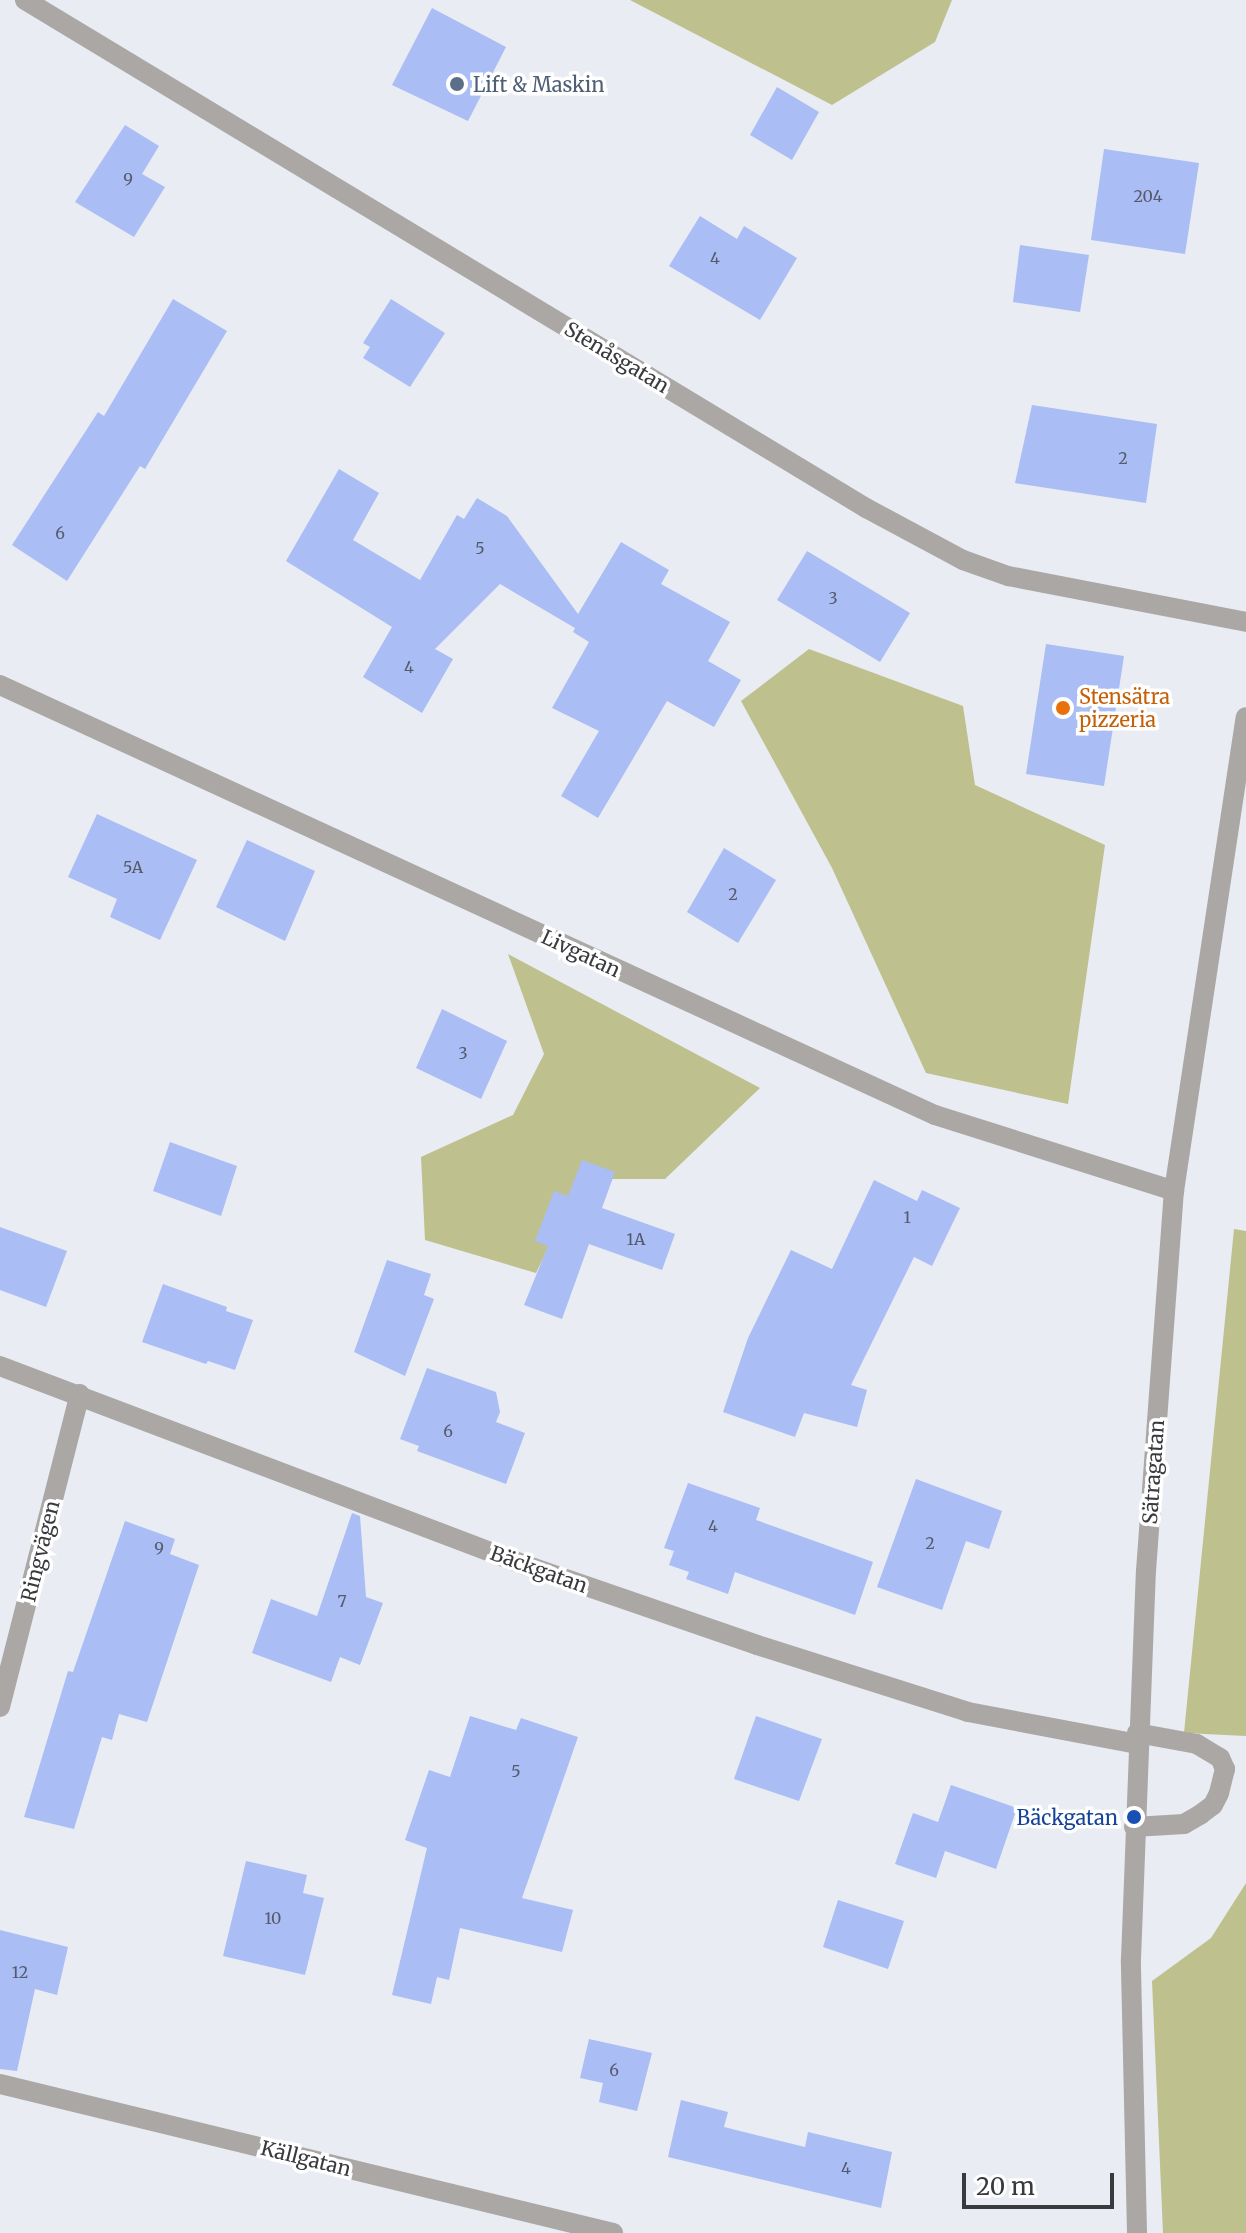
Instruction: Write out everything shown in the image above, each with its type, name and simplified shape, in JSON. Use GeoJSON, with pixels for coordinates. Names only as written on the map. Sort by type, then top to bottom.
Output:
{"type":"FeatureCollection","features":[{"type":"Feature","properties":{"kind":"street","name":"Stenåsgatan"},"geometry":{"type":"LineString","coordinates":[[25,0],[866,508],[963,560],[1008,576],[1246,622]]}},
{"type":"Feature","properties":{"kind":"street","name":"Livgatan"},"geometry":{"type":"LineString","coordinates":[[0,685],[935,1115],[1174,1191]]}},
{"type":"Feature","properties":{"kind":"street","name":"Sätragatan"},"geometry":{"type":"LineString","coordinates":[[1137,2233],[1131,1989],[1137,1739],[1174,1191],[1246,717]]}},
{"type":"Feature","properties":{"kind":"street","name":"Bäckgatan"},"geometry":{"type":"LineString","coordinates":[[0,1366],[525,1565],[757,1645],[968,1712],[1137,1739],[1197,1744],[1220,1758],[1225,1769],[1213,1805],[1184,1824],[1134,1827]]}},
{"type":"Feature","properties":{"kind":"street","name":"Ringvägen"},"geometry":{"type":"LineString","coordinates":[[0,1707],[80,1394]]}},
{"type":"Feature","properties":{"kind":"street","name":"Källgatan"},"geometry":{"type":"LineString","coordinates":[[0,2084],[613,2233]]}},
{"type":"Feature","properties":{"kind":"green space"},"geometry":{"type":"Polygon","coordinates":[[[630,0],[952,0],[935,42],[832,105],[630,0]]]}},
{"type":"Feature","properties":{"kind":"green space"},"geometry":{"type":"Polygon","coordinates":[[[809,649],[963,706],[975,785],[1105,845],[1068,1104],[926,1073],[832,868],[741,701],[809,649]]]}},
{"type":"Feature","properties":{"kind":"green space"},"geometry":{"type":"Polygon","coordinates":[[[508,954],[760,1088],[665,1179],[581,1179],[536,1273],[425,1240],[421,1157],[513,1115],[544,1054],[508,954]]]}},
{"type":"Feature","properties":{"kind":"green space"},"geometry":{"type":"Polygon","coordinates":[[[1234,1229],[1246,1231],[1246,1736],[1184,1733],[1234,1229]]]}},
{"type":"Feature","properties":{"kind":"green space"},"geometry":{"type":"Polygon","coordinates":[[[1246,1883],[1246,2233],[1163,2233],[1152,1981],[1211,1938],[1246,1883]]]}},
{"type":"Feature","properties":{"kind":"building"},"geometry":{"type":"Polygon","coordinates":[[[432,8],[506,47],[468,121],[392,85],[432,8]]]}},
{"type":"Feature","properties":{"kind":"building"},"geometry":{"type":"Polygon","coordinates":[[[777,87],[819,112],[792,160],[750,135],[777,87]]]}},
{"type":"Feature","properties":{"kind":"building"},"geometry":{"type":"Polygon","coordinates":[[[125,125],[159,146],[142,174],[165,187],[134,237],[75,202],[125,125]]]}},
{"type":"Feature","properties":{"kind":"building"},"geometry":{"type":"Polygon","coordinates":[[[1104,149],[1199,163],[1185,254],[1091,240],[1104,149]]]}},
{"type":"Feature","properties":{"kind":"building"},"geometry":{"type":"Polygon","coordinates":[[[700,216],[737,239],[744,226],[797,258],[760,320],[669,266],[700,216]]]}},
{"type":"Feature","properties":{"kind":"building"},"geometry":{"type":"Polygon","coordinates":[[[1020,245],[1089,255],[1080,312],[1013,302],[1020,245]]]}},
{"type":"Feature","properties":{"kind":"building"},"geometry":{"type":"Polygon","coordinates":[[[173,299],[227,331],[145,469],[140,466],[67,581],[12,545],[98,412],[104,416],[173,299]]]}},
{"type":"Feature","properties":{"kind":"building"},"geometry":{"type":"Polygon","coordinates":[[[391,299],[445,333],[410,387],[363,358],[370,347],[363,343],[391,299]]]}},
{"type":"Feature","properties":{"kind":"building"},"geometry":{"type":"Polygon","coordinates":[[[1032,405],[1157,424],[1146,503],[1015,483],[1032,405]]]}},
{"type":"Feature","properties":{"kind":"building"},"geometry":{"type":"Polygon","coordinates":[[[339,469],[379,493],[353,540],[420,580],[457,515],[464,519],[477,498],[507,516],[578,614],[621,542],[669,570],[661,584],[730,622],[708,661],[741,680],[714,727],[667,701],[598,818],[561,796],[599,731],[552,708],[589,642],[573,632],[575,628],[500,584],[435,649],[453,659],[422,713],[363,677],[392,627],[286,561],[339,469]]]}},
{"type":"Feature","properties":{"kind":"building"},"geometry":{"type":"Polygon","coordinates":[[[807,551],[910,613],[880,662],[777,600],[807,551]]]}},
{"type":"Feature","properties":{"kind":"building","name":"Stensätra pizzeria"},"geometry":{"type":"Polygon","coordinates":[[[1046,644],[1124,656],[1104,786],[1026,774],[1046,644]]]}},
{"type":"Feature","properties":{"kind":"building"},"geometry":{"type":"Polygon","coordinates":[[[97,814],[197,860],[160,940],[110,917],[117,899],[68,877],[97,814]]]}},
{"type":"Feature","properties":{"kind":"building"},"geometry":{"type":"Polygon","coordinates":[[[247,840],[315,871],[285,941],[216,907],[247,840]]]}},
{"type":"Feature","properties":{"kind":"building"},"geometry":{"type":"Polygon","coordinates":[[[724,848],[776,880],[738,943],[687,912],[724,848]]]}},
{"type":"Feature","properties":{"kind":"building"},"geometry":{"type":"Polygon","coordinates":[[[442,1009],[507,1041],[481,1099],[416,1068],[442,1009]]]}},
{"type":"Feature","properties":{"kind":"building"},"geometry":{"type":"Polygon","coordinates":[[[170,1142],[237,1166],[221,1216],[153,1191],[170,1142]]]}},
{"type":"Feature","properties":{"kind":"building"},"geometry":{"type":"Polygon","coordinates":[[[582,1160],[615,1172],[602,1208],[675,1234],[662,1270],[589,1244],[562,1319],[524,1305],[548,1246],[535,1241],[554,1191],[568,1196],[582,1160]]]}},
{"type":"Feature","properties":{"kind":"building"},"geometry":{"type":"Polygon","coordinates":[[[874,1180],[917,1201],[922,1190],[960,1208],[932,1266],[914,1257],[851,1385],[867,1390],[857,1427],[804,1413],[795,1437],[723,1412],[748,1338],[791,1250],[832,1269],[874,1180]]]}},
{"type":"Feature","properties":{"kind":"building"},"geometry":{"type":"Polygon","coordinates":[[[0,1227],[67,1251],[46,1307],[0,1290],[0,1227]]]}},
{"type":"Feature","properties":{"kind":"building"},"geometry":{"type":"Polygon","coordinates":[[[387,1260],[431,1274],[424,1295],[434,1299],[405,1376],[354,1352],[387,1260]]]}},
{"type":"Feature","properties":{"kind":"building"},"geometry":{"type":"Polygon","coordinates":[[[163,1284],[227,1307],[226,1311],[253,1320],[235,1370],[208,1361],[206,1364],[142,1342],[163,1284]]]}},
{"type":"Feature","properties":{"kind":"building"},"geometry":{"type":"Polygon","coordinates":[[[427,1368],[496,1392],[500,1412],[496,1422],[525,1433],[506,1484],[417,1451],[419,1446],[400,1439],[427,1368]]]}},
{"type":"Feature","properties":{"kind":"building"},"geometry":{"type":"Polygon","coordinates":[[[916,1479],[1002,1511],[989,1549],[966,1541],[942,1610],[877,1587],[916,1479]]]}},
{"type":"Feature","properties":{"kind":"building"},"geometry":{"type":"Polygon","coordinates":[[[688,1483],[760,1508],[756,1520],[873,1562],[855,1615],[735,1572],[728,1594],[686,1579],[689,1572],[669,1565],[674,1551],[664,1548],[688,1483]]]}},
{"type":"Feature","properties":{"kind":"building"},"geometry":{"type":"Polygon","coordinates":[[[352,1513],[360,1516],[366,1597],[383,1603],[360,1665],[340,1657],[331,1682],[252,1653],[271,1599],[317,1616],[352,1513]]]}},
{"type":"Feature","properties":{"kind":"building"},"geometry":{"type":"Polygon","coordinates":[[[125,1521],[175,1539],[170,1554],[199,1565],[147,1722],[119,1714],[112,1740],[102,1737],[74,1829],[24,1817],[68,1671],[73,1672],[125,1521]]]}},
{"type":"Feature","properties":{"kind":"building"},"geometry":{"type":"Polygon","coordinates":[[[470,1716],[516,1730],[521,1718],[578,1737],[522,1898],[573,1910],[562,1952],[460,1928],[449,1980],[437,1977],[431,2004],[392,1995],[427,1848],[405,1840],[429,1770],[450,1777],[470,1716]]]}},
{"type":"Feature","properties":{"kind":"building"},"geometry":{"type":"Polygon","coordinates":[[[756,1716],[822,1739],[799,1801],[734,1779],[756,1716]]]}},
{"type":"Feature","properties":{"kind":"building"},"geometry":{"type":"Polygon","coordinates":[[[951,1785],[1017,1808],[996,1869],[945,1851],[936,1878],[895,1864],[913,1813],[938,1822],[951,1785]]]}},
{"type":"Feature","properties":{"kind":"building"},"geometry":{"type":"Polygon","coordinates":[[[246,1861],[307,1875],[303,1893],[324,1898],[305,1975],[223,1956],[246,1861]]]}},
{"type":"Feature","properties":{"kind":"building"},"geometry":{"type":"Polygon","coordinates":[[[838,1900],[904,1921],[888,1969],[823,1947],[838,1900]]]}},
{"type":"Feature","properties":{"kind":"building"},"geometry":{"type":"Polygon","coordinates":[[[0,1930],[68,1947],[57,1995],[35,1989],[17,2071],[0,2069],[0,1930]]]}},
{"type":"Feature","properties":{"kind":"building"},"geometry":{"type":"Polygon","coordinates":[[[589,2039],[652,2053],[637,2111],[599,2102],[603,2083],[580,2078],[589,2039]]]}},
{"type":"Feature","properties":{"kind":"building"},"geometry":{"type":"Polygon","coordinates":[[[681,2100],[728,2112],[724,2127],[805,2147],[808,2132],[892,2152],[881,2208],[668,2157],[681,2100]]]}},
{"type":"Feature","properties":{"kind":"place","name":"Lift & Maskin"},"geometry":{"type":"Point","coordinates":[457,84]}},
{"type":"Feature","properties":{"kind":"place","name":"Stensätra pizzeria"},"geometry":{"type":"Point","coordinates":[1063,708]}},
{"type":"Feature","properties":{"kind":"place","name":"Bäckgatan"},"geometry":{"type":"Point","coordinates":[1134,1817]}}]}
